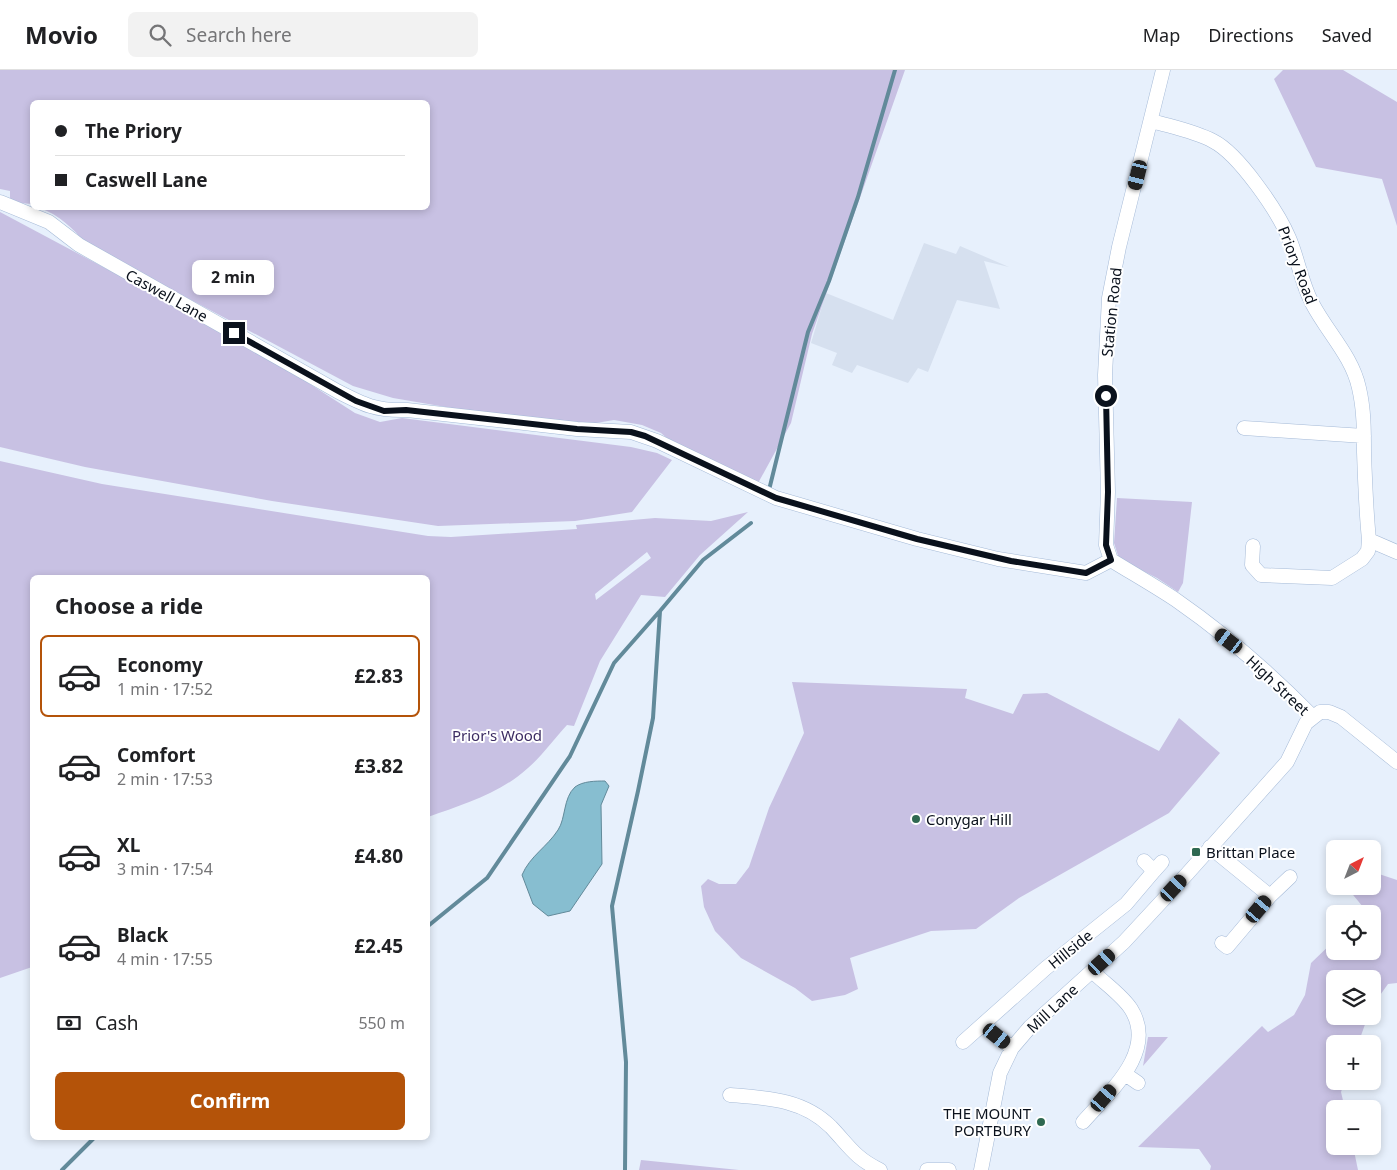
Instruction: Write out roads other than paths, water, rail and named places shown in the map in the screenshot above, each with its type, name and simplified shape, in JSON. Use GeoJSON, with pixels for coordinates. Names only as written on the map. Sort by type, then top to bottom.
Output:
{"type":"FeatureCollection","features":[{"type":"Feature","properties":{"kind":"street","name":"Station Road"},"geometry":{"type":"LineString","coordinates":[[1111,560],[1106,545],[1108,492],[1105,374],[1110,298],[1119,247],[1152,121],[1163,70]]}},
{"type":"Feature","properties":{"kind":"street","name":"Priory Road"},"geometry":{"type":"LineString","coordinates":[[1152,121],[1214,141],[1226,151],[1267,198],[1281,220],[1290,240],[1306,291],[1324,325],[1348,359],[1360,389],[1369,540]]}},
{"type":"Feature","properties":{"kind":"street","name":"Caswell Lane"},"geometry":{"type":"LineString","coordinates":[[0,202],[49,222],[79,245],[337,391],[370,407],[384,411],[406,410],[568,428],[631,432],[645,436],[776,498],[917,539],[1005,560],[1086,573],[1111,560]]}},
{"type":"Feature","properties":{"kind":"street"},"geometry":{"type":"LineString","coordinates":[[1244,428],[1364,436]]}},
{"type":"Feature","properties":{"kind":"street"},"geometry":{"type":"LineString","coordinates":[[1253,546],[1252,565],[1261,575],[1326,579],[1338,576],[1362,559],[1368,551],[1369,540],[1397,552]]}},
{"type":"Feature","properties":{"kind":"street","name":"High Street"},"geometry":{"type":"LineString","coordinates":[[1111,560],[1176,600],[1234,645],[1287,691],[1313,717],[1320,712],[1329,712],[1341,717],[1397,762]]}},
{"type":"Feature","properties":{"kind":"street","name":"Mill Lane"},"geometry":{"type":"LineString","coordinates":[[981,1170],[1000,1074],[1012,1048],[1030,1026],[1124,942],[1287,762],[1301,732],[1313,717]]}},
{"type":"Feature","properties":{"kind":"street"},"geometry":{"type":"LineString","coordinates":[[1210,847],[1270,896]]}},
{"type":"Feature","properties":{"kind":"street","name":"Hillside"},"geometry":{"type":"LineString","coordinates":[[963,1042],[1046,968],[1126,904],[1153,865]]}},
{"type":"Feature","properties":{"kind":"street"},"geometry":{"type":"LineString","coordinates":[[1222,943],[1227,947],[1270,896],[1290,877]]}},
{"type":"Feature","properties":{"kind":"street"},"geometry":{"type":"LineString","coordinates":[[1083,1122],[1132,1064],[1138,1036],[1135,1016],[1130,1007],[1092,971]]}},
{"type":"Feature","properties":{"kind":"street"},"geometry":{"type":"LineString","coordinates":[[983,1024],[1012,1048]]}},
{"type":"Feature","properties":{"kind":"street"},"geometry":{"type":"LineString","coordinates":[[1125,1074],[1138,1084]]}},
{"type":"Feature","properties":{"kind":"street"},"geometry":{"type":"LineString","coordinates":[[730,1095],[782,1100],[809,1110],[830,1126],[853,1153],[880,1170]]}},
{"type":"Feature","properties":{"kind":"street"},"geometry":{"type":"LineString","coordinates":[[927,1170],[949,1170]]}},
{"type":"Feature","properties":{"kind":"water"},"geometry":{"type":"Polygon","coordinates":[[[605,781],[609,786],[601,805],[602,864],[570,911],[548,916],[533,904],[522,875],[529,862],[558,830],[561,825],[566,802],[575,787],[586,782],[605,781]]]}},
{"type":"Feature","properties":{"kind":"waterway"},"geometry":{"type":"LineString","coordinates":[[769,490],[808,332],[829,281],[858,197],[895,70]]}},
{"type":"Feature","properties":{"kind":"waterway"},"geometry":{"type":"LineString","coordinates":[[625,1170],[626,1062],[612,906],[653,718],[660,611],[703,560],[751,523]]}},
{"type":"Feature","properties":{"kind":"waterway"},"geometry":{"type":"LineString","coordinates":[[430,924],[487,878],[570,756],[614,663],[659,612]]}},
{"type":"Feature","properties":{"kind":"waterway"},"geometry":{"type":"LineString","coordinates":[[62,1170],[92,1140]]}},
{"type":"Feature","properties":{"kind":"place","name":"Conygar Hill"},"geometry":{"type":"Point","coordinates":[916,819]}},
{"type":"Feature","properties":{"kind":"place","name":"Brittan Place"},"geometry":{"type":"Point","coordinates":[1196,852]}},
{"type":"Feature","properties":{"kind":"place","name":"THE MOUNT PORTBURY"},"geometry":{"type":"Point","coordinates":[1041,1122]}},
{"type":"Feature","properties":{"kind":"park label","name":"Prior's Wood"},"geometry":{"type":"Point","coordinates":[497,735]}}]}
